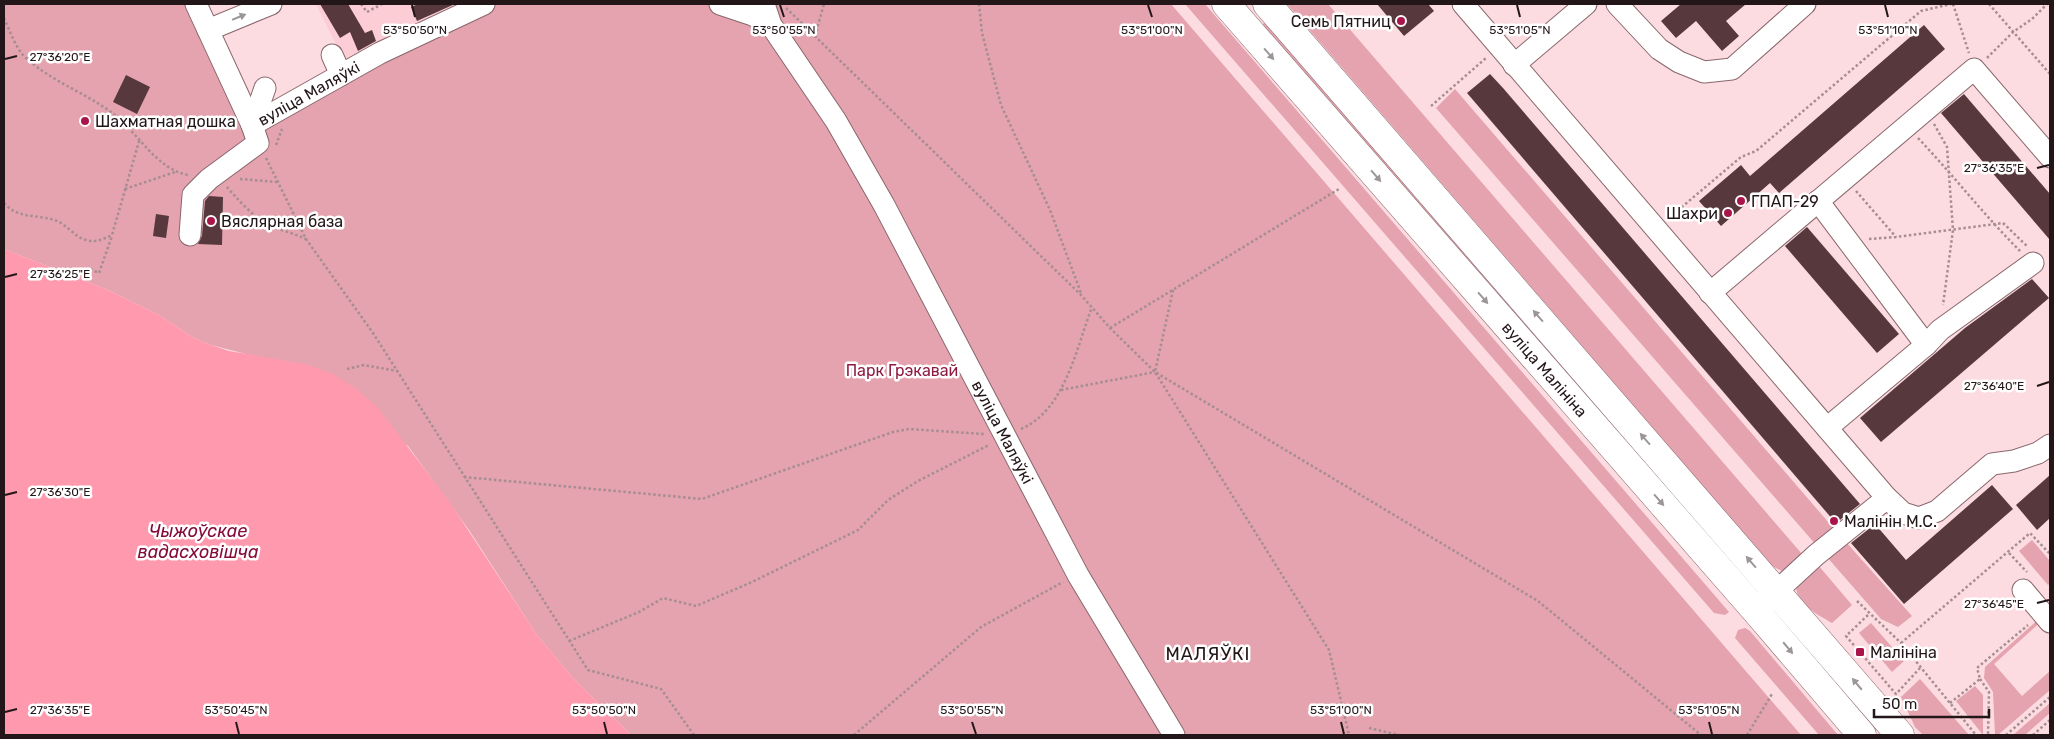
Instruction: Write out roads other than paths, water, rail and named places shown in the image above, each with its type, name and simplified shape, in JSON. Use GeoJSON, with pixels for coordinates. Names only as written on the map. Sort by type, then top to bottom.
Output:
{"type":"FeatureCollection","features":[{"type":"Feature","properties":{"kind":"main road","name":"вуліца Малініна"},"geometry":{"type":"LineString","coordinates":[[1268,4],[1900,735]]}},
{"type":"Feature","properties":{"kind":"main road","name":"вуліца Малініна"},"geometry":{"type":"LineString","coordinates":[[1243,10],[1862,735]]}},
{"type":"Feature","properties":{"kind":"street","name":"вуліца Маляўкі"},"geometry":{"type":"LineString","coordinates":[[196,4],[265,142],[341,75],[380,53],[484,4]]}},
{"type":"Feature","properties":{"kind":"street"},"geometry":{"type":"LineString","coordinates":[[208,30],[270,4]]}},
{"type":"Feature","properties":{"kind":"street","name":"вуліца Маляўкі"},"geometry":{"type":"LineString","coordinates":[[720,4],[752,15],[771,25]]}},
{"type":"Feature","properties":{"kind":"street","name":"вуліца Маляўкі"},"geometry":{"type":"LineString","coordinates":[[764,4],[771,25],[836,121],[884,205],[1078,575],[1174,735]]}},
{"type":"Feature","properties":{"kind":"street"},"geometry":{"type":"LineString","coordinates":[[1514,65],[1586,4]]}},
{"type":"Feature","properties":{"kind":"street"},"geometry":{"type":"LineString","coordinates":[[1617,4],[1659,49],[1680,62],[1704,72],[1732,69],[1805,4]]}},
{"type":"Feature","properties":{"kind":"street"},"geometry":{"type":"LineString","coordinates":[[1467,5],[1514,65],[1887,498],[1903,513],[1919,518],[1937,511],[1992,464],[2014,461],[2038,453],[2050,445]]}},
{"type":"Feature","properties":{"kind":"street"},"geometry":{"type":"LineString","coordinates":[[332,55],[341,75]]}},
{"type":"Feature","properties":{"kind":"street"},"geometry":{"type":"LineString","coordinates":[[1710,293],[1974,70],[2050,157]]}},
{"type":"Feature","properties":{"kind":"street"},"geometry":{"type":"LineString","coordinates":[[190,235],[193,195],[209,179],[265,142],[265,88]]}},
{"type":"Feature","properties":{"kind":"street"},"geometry":{"type":"LineString","coordinates":[[1818,201],[1848,240],[1933,337]]}},
{"type":"Feature","properties":{"kind":"street"},"geometry":{"type":"LineString","coordinates":[[1827,428],[2031,256]]}},
{"type":"Feature","properties":{"kind":"street"},"geometry":{"type":"LineString","coordinates":[[1756,611],[1816,555],[1887,498]]}},
{"type":"Feature","properties":{"kind":"street"},"geometry":{"type":"LineString","coordinates":[[2022,590],[2046,618]]}},
{"type":"Feature","properties":{"kind":"water","name":"Чыжоўскае вадасховішча"},"geometry":{"type":"Polygon","coordinates":[[[4,249],[108,290],[159,315],[194,338],[211,345],[229,351],[305,364],[331,373],[355,388],[378,408],[449,501],[537,635],[573,678],[631,735],[4,735],[4,249]]]}},
{"type":"Feature","properties":{"kind":"place","name":"Семь Пятниц"},"geometry":{"type":"Point","coordinates":[1401,21]}},
{"type":"Feature","properties":{"kind":"place","name":"Шахматная дошка"},"geometry":{"type":"Point","coordinates":[85,121]}},
{"type":"Feature","properties":{"kind":"place","name":"ГПАП-29"},"geometry":{"type":"Point","coordinates":[1741,201]}},
{"type":"Feature","properties":{"kind":"place","name":"Шахри"},"geometry":{"type":"Point","coordinates":[1728,213]}},
{"type":"Feature","properties":{"kind":"place","name":"Вяслярная база"},"geometry":{"type":"Point","coordinates":[211,221]}},
{"type":"Feature","properties":{"kind":"place","name":"Малінін М.С."},"geometry":{"type":"Point","coordinates":[1834,521]}},
{"type":"Feature","properties":{"kind":"place","name":"Малініна"},"geometry":{"type":"Point","coordinates":[1860,652]}},
{"type":"Feature","properties":{"kind":"district","name":"МАЛЯЎКІ"},"geometry":{"type":"Point","coordinates":[1208,654]}},
{"type":"Feature","properties":{"kind":"park label","name":"Парк Грэкавай"},"geometry":{"type":"Point","coordinates":[902,370]}}]}
